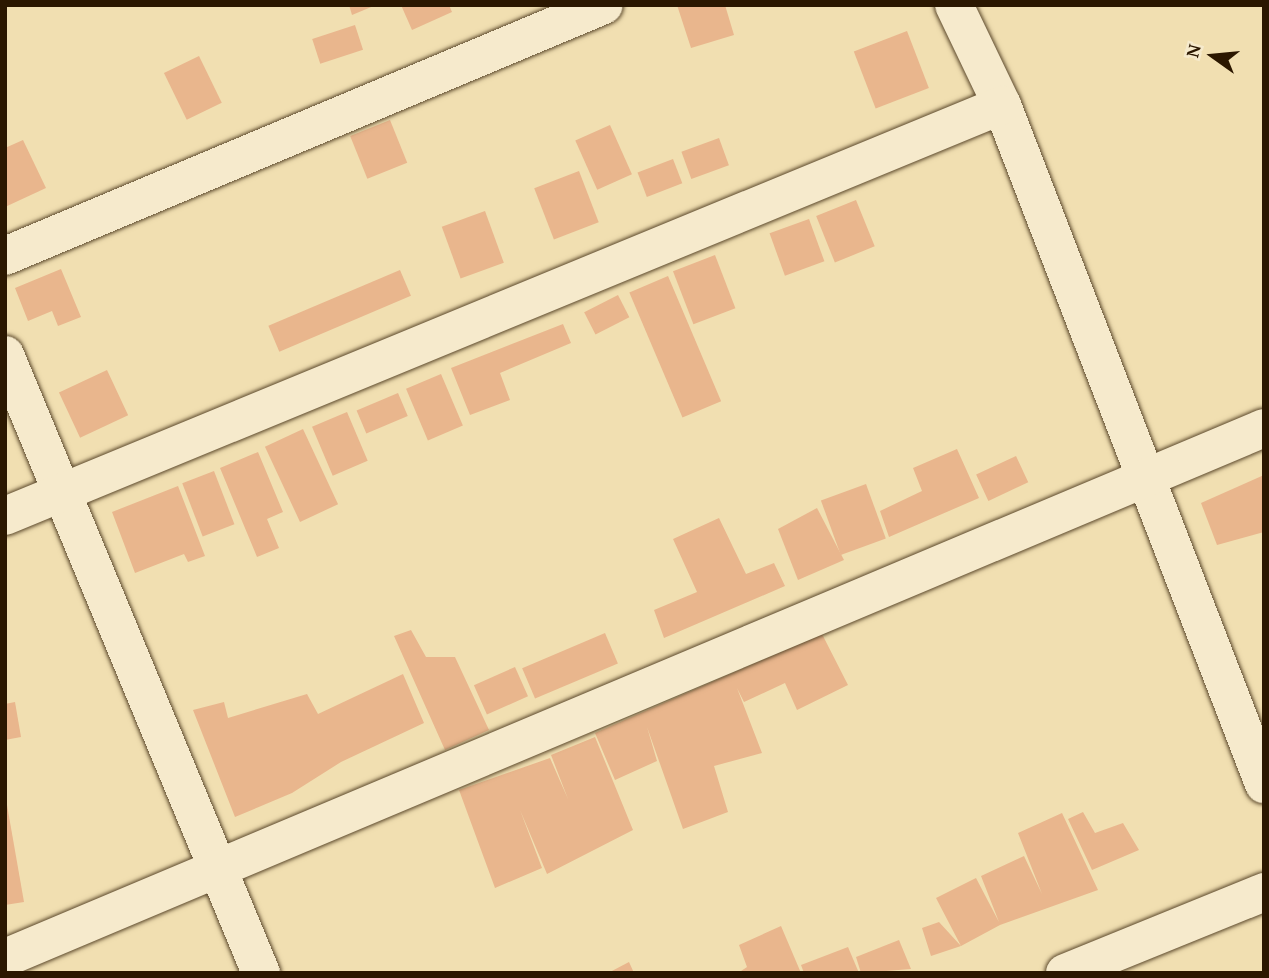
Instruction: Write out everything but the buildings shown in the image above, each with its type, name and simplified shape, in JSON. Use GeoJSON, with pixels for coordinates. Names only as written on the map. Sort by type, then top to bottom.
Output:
{"type":"FeatureCollection","features":[{"type":"Feature","properties":{"kind":"street"},"geometry":{"type":"LineString","coordinates":[[5,256],[604,5]]}},
{"type":"Feature","properties":{"kind":"street"},"geometry":{"type":"LineString","coordinates":[[954,5],[1002,105],[1148,477],[1264,784]]}},
{"type":"Feature","properties":{"kind":"street"},"geometry":{"type":"LineString","coordinates":[[5,516],[1002,105]]}},
{"type":"Feature","properties":{"kind":"street"},"geometry":{"type":"LineString","coordinates":[[5,355],[220,868],[261,973]]}},
{"type":"Feature","properties":{"kind":"street"},"geometry":{"type":"LineString","coordinates":[[5,958],[1264,428]]}},
{"type":"Feature","properties":{"kind":"street"},"geometry":{"type":"LineString","coordinates":[[1065,973],[1264,892]]}}]}
